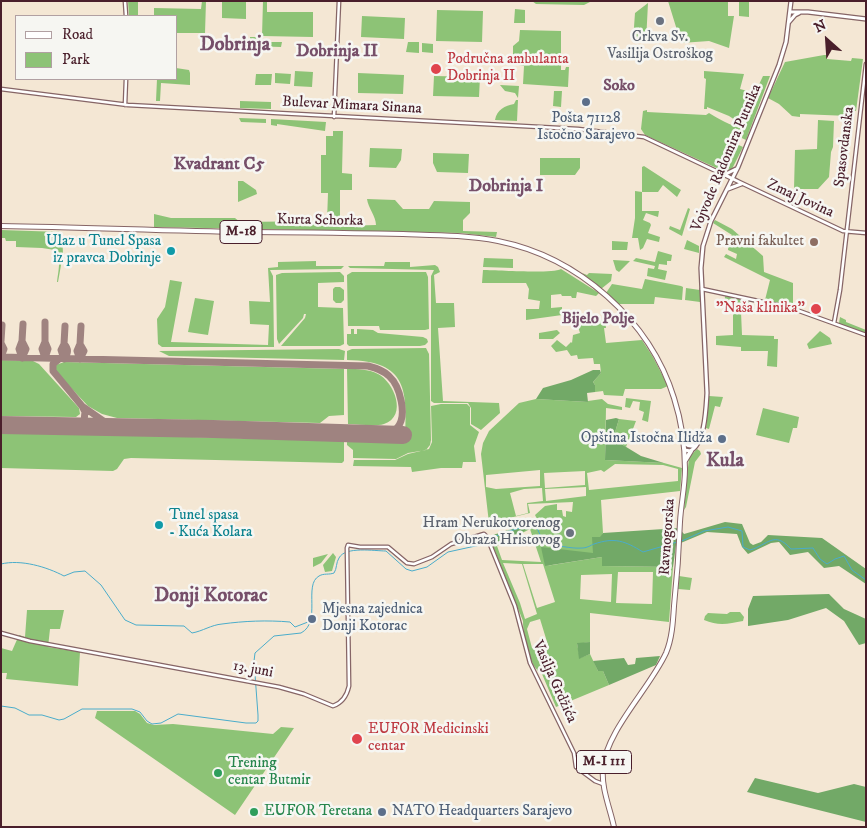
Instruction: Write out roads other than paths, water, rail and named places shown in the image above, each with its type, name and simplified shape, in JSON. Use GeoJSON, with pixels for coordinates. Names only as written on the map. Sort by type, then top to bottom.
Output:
{"type":"FeatureCollection","features":[{"type":"Feature","properties":{"kind":"main road","name":"Vojvode Radomira Putnika"},"geometry":{"type":"LineString","coordinates":[[696,446],[703,428],[707,393],[701,263],[703,244],[711,221],[733,179],[779,65],[789,23],[791,1]]}},
{"type":"Feature","properties":{"kind":"main road"},"geometry":{"type":"LineString","coordinates":[[790,10],[866,19]]}},
{"type":"Feature","properties":{"kind":"main road"},"geometry":{"type":"LineString","coordinates":[[789,23],[795,15],[801,12]]}},
{"type":"Feature","properties":{"kind":"main road"},"geometry":{"type":"LineString","coordinates":[[726,174],[738,167]]}},
{"type":"Feature","properties":{"kind":"main road"},"geometry":{"type":"LineString","coordinates":[[728,190],[733,186],[743,185]]}},
{"type":"Feature","properties":{"kind":"main road","name":"Kurta Schorka"},"geometry":{"type":"LineString","coordinates":[[1,226],[346,233],[481,238],[505,243],[546,257],[572,271]]}},
{"type":"Feature","properties":{"kind":"main road","name":"Ravnogorska"},"geometry":{"type":"LineString","coordinates":[[572,271],[611,300],[636,327],[656,356],[674,399],[683,441],[685,461],[669,643],[663,659],[609,745],[604,763],[604,784],[614,827]]}},
{"type":"Feature","properties":{"kind":"main road"},"geometry":{"type":"LineString","coordinates":[[683,441],[688,445],[696,446]]}},
{"type":"Feature","properties":{"kind":"main road"},"geometry":{"type":"LineString","coordinates":[[684,449],[696,446]]}},
{"type":"Feature","properties":{"kind":"main road"},"geometry":{"type":"LineString","coordinates":[[685,461],[696,446]]}},
{"type":"Feature","properties":{"kind":"main road"},"geometry":{"type":"LineString","coordinates":[[684,449],[688,452],[691,451]]}},
{"type":"Feature","properties":{"kind":"street"},"geometry":{"type":"LineString","coordinates":[[125,1],[126,15]]}},
{"type":"Feature","properties":{"kind":"street"},"geometry":{"type":"LineString","coordinates":[[334,116],[339,1]]}},
{"type":"Feature","properties":{"kind":"street","name":"Spasovdanska"},"geometry":{"type":"LineString","coordinates":[[834,323],[840,290],[866,64]]}},
{"type":"Feature","properties":{"kind":"street"},"geometry":{"type":"LineString","coordinates":[[125,105],[126,80]]}},
{"type":"Feature","properties":{"kind":"street","name":"Bulevar Mimara Sinana"},"geometry":{"type":"LineString","coordinates":[[1,89],[125,105],[578,129],[644,137],[733,179]]}},
{"type":"Feature","properties":{"kind":"street"},"geometry":{"type":"LineString","coordinates":[[720,174],[726,174],[733,179]]}},
{"type":"Feature","properties":{"kind":"street","name":"Zmaj Jovina"},"geometry":{"type":"LineString","coordinates":[[733,179],[846,232]]}},
{"type":"Feature","properties":{"kind":"street"},"geometry":{"type":"LineString","coordinates":[[846,232],[866,233]]}},
{"type":"Feature","properties":{"kind":"street"},"geometry":{"type":"LineString","coordinates":[[702,289],[784,307],[866,335]]}},
{"type":"Feature","properties":{"kind":"street","name":"Vasilja Grdžića"},"geometry":{"type":"LineString","coordinates":[[348,547],[388,547],[407,563],[414,564],[432,557],[455,543],[485,535],[488,538],[515,606],[530,663],[574,753],[576,767],[595,781],[604,784]]}},
{"type":"Feature","properties":{"kind":"street","name":"13. juni"},"geometry":{"type":"LineString","coordinates":[[1,633],[30,641],[292,690],[333,706],[337,705],[346,696],[349,686],[348,547]]}},
{"type":"Feature","properties":{"kind":"waterway"},"geometry":{"type":"LineString","coordinates":[[1,706],[15,708],[29,715],[42,715],[59,720],[82,709],[132,709],[140,712],[152,724],[161,723],[178,714],[256,723],[258,715],[255,653],[274,636],[301,633],[307,628],[312,613],[312,587],[314,581],[321,575],[334,573],[342,554],[368,550],[386,551],[406,569],[412,571],[427,567],[448,552],[480,545],[502,533],[535,524],[544,543],[586,548],[601,542],[620,541],[643,552],[684,540],[704,531],[728,527],[742,531],[743,547],[750,550],[771,540],[780,540],[791,549],[813,548],[820,559],[827,564],[844,556],[852,570],[866,580]]}},
{"type":"Feature","properties":{"kind":"waterway"},"geometry":{"type":"LineString","coordinates":[[1,564],[25,563],[64,576],[74,572],[85,571],[101,585],[125,620],[136,625],[184,626],[192,633],[218,625],[239,622],[290,622],[295,627],[308,622]]}},
{"type":"Feature","properties":{"kind":"place","name":"Crkva Sv. Vasilija Ostroškog"},"geometry":{"type":"Point","coordinates":[660,21]}},
{"type":"Feature","properties":{"kind":"place","name":"Područna ambulanta Dobrinja II"},"geometry":{"type":"Point","coordinates":[436,69]}},
{"type":"Feature","properties":{"kind":"place","name":"Pošta 71128 Istočno Sarajevo"},"geometry":{"type":"Point","coordinates":[586,102]}},
{"type":"Feature","properties":{"kind":"place","name":"Pravni fakultet"},"geometry":{"type":"Point","coordinates":[814,242]}},
{"type":"Feature","properties":{"kind":"place","name":"Ulaz u Tunel Spasa iz pravca Dobrinje"},"geometry":{"type":"Point","coordinates":[171,251]}},
{"type":"Feature","properties":{"kind":"place","name":"\"Naša klinika\""},"geometry":{"type":"Point","coordinates":[816,309]}},
{"type":"Feature","properties":{"kind":"place","name":"Opština Istočna Ilidža"},"geometry":{"type":"Point","coordinates":[722,439]}},
{"type":"Feature","properties":{"kind":"place","name":"Tunel spasa - Kuća Kolara"},"geometry":{"type":"Point","coordinates":[159,525]}},
{"type":"Feature","properties":{"kind":"place","name":"Hram Nerukotvorenog Obraza Hristovog"},"geometry":{"type":"Point","coordinates":[570,533]}},
{"type":"Feature","properties":{"kind":"place","name":"Mjesna zajednica Donji Kotorac"},"geometry":{"type":"Point","coordinates":[312,619]}},
{"type":"Feature","properties":{"kind":"place","name":"EUFOR Medicinski centar"},"geometry":{"type":"Point","coordinates":[357,739]}},
{"type":"Feature","properties":{"kind":"place","name":"Trening centar Butmir"},"geometry":{"type":"Point","coordinates":[218,773]}},
{"type":"Feature","properties":{"kind":"place","name":"EUFOR Teretana"},"geometry":{"type":"Point","coordinates":[254,812]}},
{"type":"Feature","properties":{"kind":"place","name":"NATO Headquarters Sarajevo"},"geometry":{"type":"Point","coordinates":[382,812]}},
{"type":"Feature","properties":{"kind":"district","name":"Dobrinja"},"geometry":{"type":"Point","coordinates":[235,46]}},
{"type":"Feature","properties":{"kind":"district","name":"Dobrinja II"},"geometry":{"type":"Point","coordinates":[337,52]}},
{"type":"Feature","properties":{"kind":"district","name":"Soko"},"geometry":{"type":"Point","coordinates":[619,87]}},
{"type":"Feature","properties":{"kind":"district","name":"Kvadrant C5"},"geometry":{"type":"Point","coordinates":[219,165]}},
{"type":"Feature","properties":{"kind":"district","name":"Dobrinja I"},"geometry":{"type":"Point","coordinates":[506,187]}},
{"type":"Feature","properties":{"kind":"district","name":"Bijelo Polje"},"geometry":{"type":"Point","coordinates":[598,320]}},
{"type":"Feature","properties":{"kind":"district","name":"Kula"},"geometry":{"type":"Point","coordinates":[725,462]}},
{"type":"Feature","properties":{"kind":"district","name":"Donji Kotorac"},"geometry":{"type":"Point","coordinates":[211,597]}}]}
